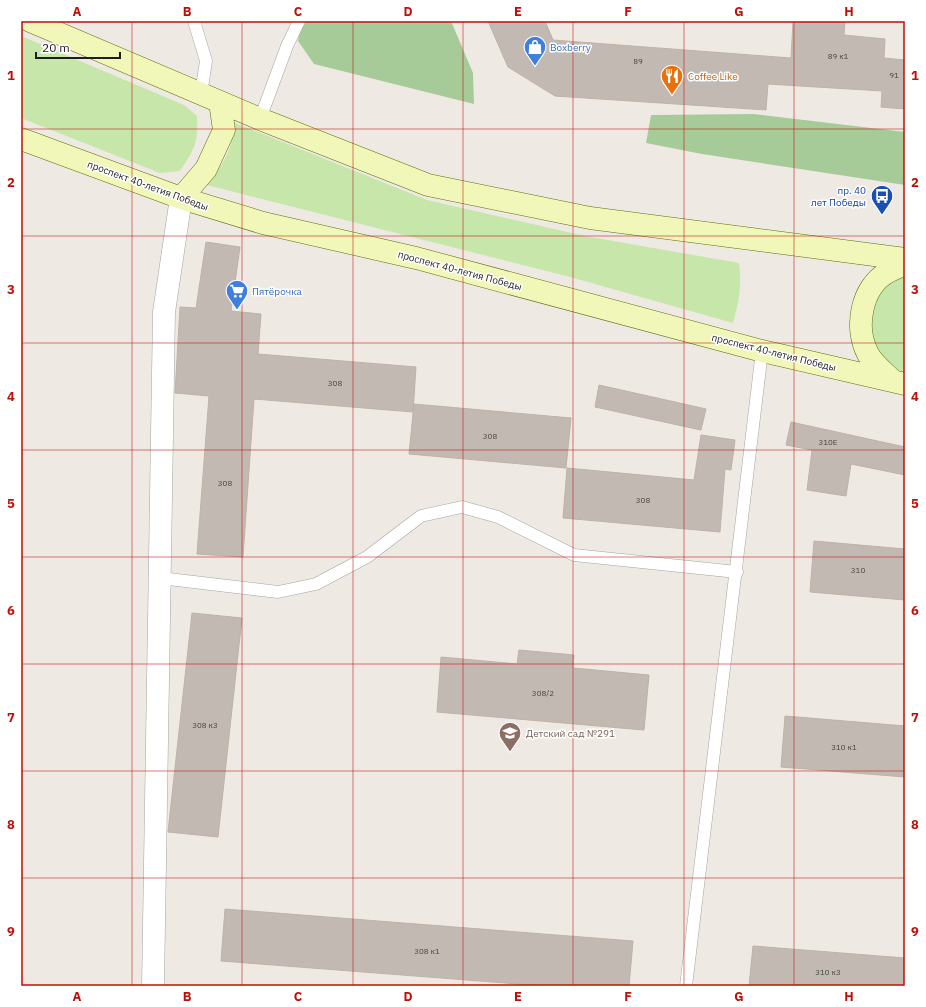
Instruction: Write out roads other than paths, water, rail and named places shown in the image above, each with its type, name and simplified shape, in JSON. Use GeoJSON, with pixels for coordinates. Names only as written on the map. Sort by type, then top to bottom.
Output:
{"type":"FeatureCollection","features":[{"type":"Feature","properties":{"kind":"main road"},"geometry":{"type":"LineString","coordinates":[[30,21],[260,119],[428,185],[590,218],[905,259]]}},
{"type":"Feature","properties":{"kind":"main road"},"geometry":{"type":"LineString","coordinates":[[181,198],[206,169],[224,130],[211,98]]}},
{"type":"Feature","properties":{"kind":"main road","name":"проспект 40-летия Победы"},"geometry":{"type":"LineString","coordinates":[[21,139],[181,198],[263,223],[416,258],[762,351],[899,382]]}},
{"type":"Feature","properties":{"kind":"main road"},"geometry":{"type":"LineString","coordinates":[[899,382],[868,354],[860,331],[861,312],[873,286],[887,272],[905,264]]}},
{"type":"Feature","properties":{"kind":"street"},"geometry":{"type":"LineString","coordinates":[[153,986],[164,312],[181,198]]}},
{"type":"Feature","properties":{"kind":"lane"},"geometry":{"type":"LineString","coordinates":[[194,21],[206,61],[211,98]]}},
{"type":"Feature","properties":{"kind":"lane"},"geometry":{"type":"LineString","coordinates":[[260,119],[286,46],[299,21]]}},
{"type":"Feature","properties":{"kind":"lane"},"geometry":{"type":"LineString","coordinates":[[686,986],[737,572],[762,351]]}},
{"type":"Feature","properties":{"kind":"lane"},"geometry":{"type":"LineString","coordinates":[[160,578],[278,592],[316,584],[366,557],[421,516],[462,508],[498,517],[574,555],[737,572]]}},
{"type":"Feature","properties":{"kind":"place","name":"Boxberry"},"geometry":{"type":"Point","coordinates":[535,66]}},
{"type":"Feature","properties":{"kind":"place","name":"Coffee Like"},"geometry":{"type":"Point","coordinates":[672,96]}},
{"type":"Feature","properties":{"kind":"place","name":"пр. 40 лет Победы"},"geometry":{"type":"Point","coordinates":[882,216]}},
{"type":"Feature","properties":{"kind":"place","name":"Пятёрочка"},"geometry":{"type":"Point","coordinates":[237,310]}},
{"type":"Feature","properties":{"kind":"place","name":"Детский сад №291"},"geometry":{"type":"Point","coordinates":[510,752]}}]}
